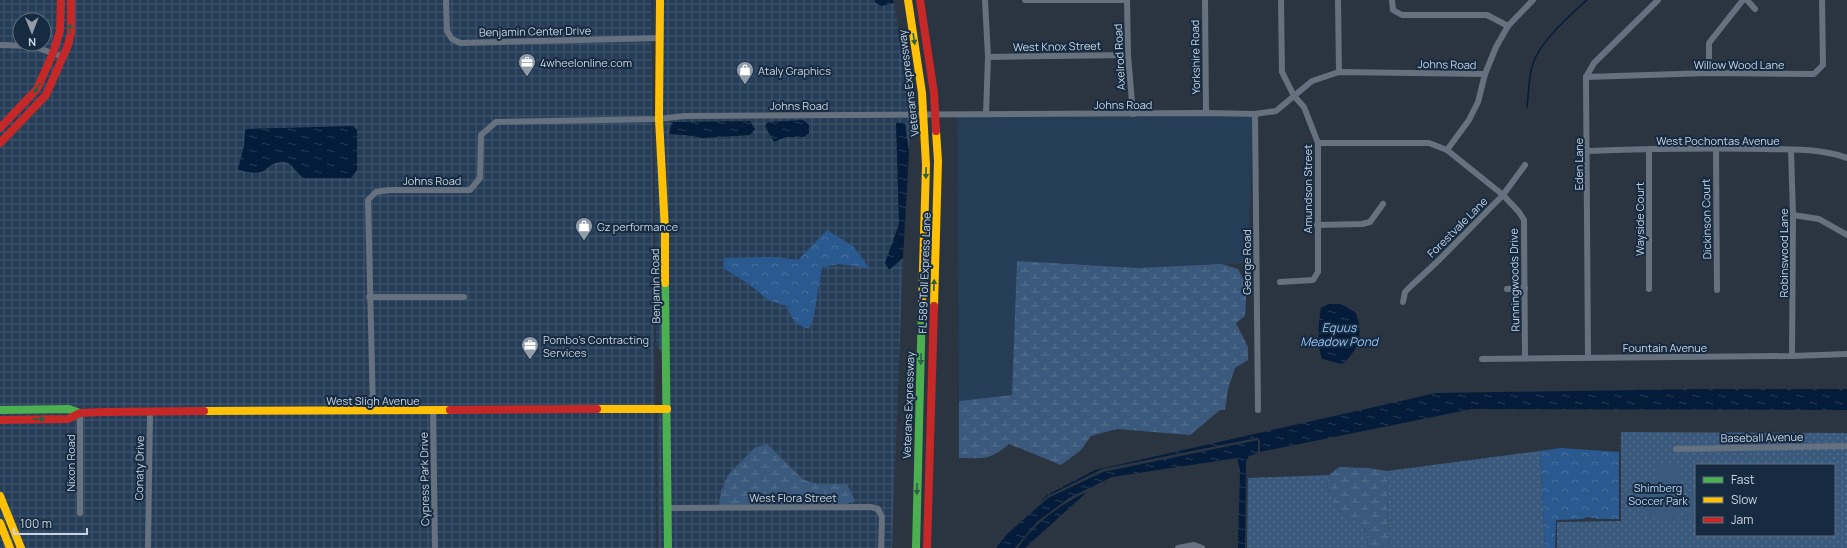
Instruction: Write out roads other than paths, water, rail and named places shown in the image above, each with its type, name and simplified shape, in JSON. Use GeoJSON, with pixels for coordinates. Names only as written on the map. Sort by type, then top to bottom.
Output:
{"type":"FeatureCollection","features":[{"type":"Feature","properties":{"kind":"main road"},"geometry":{"type":"LineString","coordinates":[[0,128],[37,89],[53,53],[60,31],[61,0]]}},
{"type":"Feature","properties":{"kind":"main road"},"geometry":{"type":"LineString","coordinates":[[0,143],[46,95],[63,58],[71,33],[71,0]]}},
{"type":"Feature","properties":{"kind":"main road","name":"Benjamin Road"},"geometry":{"type":"LineString","coordinates":[[660,0],[659,119],[665,231],[668,548]]}},
{"type":"Feature","properties":{"kind":"main road","name":"Veterans Expressway"},"geometry":{"type":"LineString","coordinates":[[908,0],[922,93],[925,134],[925,217],[916,548]]}},
{"type":"Feature","properties":{"kind":"main road"},"geometry":{"type":"LineString","coordinates":[[920,0],[937,93]]}},
{"type":"Feature","properties":{"kind":"main road"},"geometry":{"type":"LineString","coordinates":[[927,0],[937,93],[944,198],[934,548]]}},
{"type":"Feature","properties":{"kind":"main road","name":"FL 589 Toll Express Lane"},"geometry":{"type":"LineString","coordinates":[[927,548],[940,134]]}},
{"type":"Feature","properties":{"kind":"main road","name":"West Sligh Avenue"},"geometry":{"type":"LineString","coordinates":[[0,410],[69,409],[80,413],[150,413],[667,409]]}},
{"type":"Feature","properties":{"kind":"main road","name":"West Sligh Avenue"},"geometry":{"type":"LineString","coordinates":[[0,420],[68,419],[80,413]]}},
{"type":"Feature","properties":{"kind":"main road"},"geometry":{"type":"LineString","coordinates":[[0,496],[21,548]]}},
{"type":"Feature","properties":{"kind":"main road"},"geometry":{"type":"LineString","coordinates":[[0,523],[10,548]]}},
{"type":"Feature","properties":{"kind":"street","name":"Benjamin Center Drive"},"geometry":{"type":"LineString","coordinates":[[446,0],[447,31],[452,39],[460,43],[660,38]]}},
{"type":"Feature","properties":{"kind":"street"},"geometry":{"type":"LineString","coordinates":[[985,0],[988,57],[986,114]]}},
{"type":"Feature","properties":{"kind":"street"},"geometry":{"type":"LineString","coordinates":[[1025,0],[1127,0]]}},
{"type":"Feature","properties":{"kind":"street","name":"Axelrod Road"},"geometry":{"type":"LineString","coordinates":[[1127,0],[1128,55],[1133,114]]}},
{"type":"Feature","properties":{"kind":"street","name":"Yorkshire Road"},"geometry":{"type":"LineString","coordinates":[[1205,0],[1206,113]]}},
{"type":"Feature","properties":{"kind":"street","name":"Amundson Street"},"geometry":{"type":"LineString","coordinates":[[1280,282],[1313,280],[1318,272],[1318,143],[1304,107],[1294,96],[1282,72],[1281,0]]}},
{"type":"Feature","properties":{"kind":"street"},"geometry":{"type":"LineString","coordinates":[[1338,0],[1339,72]]}},
{"type":"Feature","properties":{"kind":"street"},"geometry":{"type":"LineString","coordinates":[[1392,0],[1393,10],[1402,15],[1487,15],[1508,26]]}},
{"type":"Feature","properties":{"kind":"street"},"geometry":{"type":"LineString","coordinates":[[1447,150],[1470,120],[1478,102],[1485,74],[1496,47],[1508,26],[1533,0]]}},
{"type":"Feature","properties":{"kind":"street"},"geometry":{"type":"LineString","coordinates":[[1586,77],[1594,63],[1658,0]]}},
{"type":"Feature","properties":{"kind":"street"},"geometry":{"type":"LineString","coordinates":[[1709,73],[1709,42],[1743,0]]}},
{"type":"Feature","properties":{"kind":"street"},"geometry":{"type":"LineString","coordinates":[[1747,0],[1755,9]]}},
{"type":"Feature","properties":{"kind":"street","name":"Willow Wood Lane"},"geometry":{"type":"LineString","coordinates":[[1586,77],[1709,73],[1814,74],[1823,64],[1822,0]]}},
{"type":"Feature","properties":{"kind":"street"},"geometry":{"type":"LineString","coordinates":[[0,45],[33,46],[63,58]]}},
{"type":"Feature","properties":{"kind":"street","name":"West Knox Street"},"geometry":{"type":"LineString","coordinates":[[988,57],[1128,55]]}},
{"type":"Feature","properties":{"kind":"street","name":"Johns Road"},"geometry":{"type":"LineString","coordinates":[[373,411],[369,297],[368,200],[376,192],[388,190],[470,190],[480,178],[481,135],[496,122],[659,119],[681,116],[1255,114],[1276,111],[1312,81],[1339,72],[1485,74]]}},
{"type":"Feature","properties":{"kind":"street","name":"Eden Lane"},"geometry":{"type":"LineString","coordinates":[[1586,77],[1588,151],[1588,357]]}},
{"type":"Feature","properties":{"kind":"street","name":"George Road"},"geometry":{"type":"LineString","coordinates":[[1255,114],[1258,410]]}},
{"type":"Feature","properties":{"kind":"street","name":"Runningwoods Drive"},"geometry":{"type":"LineString","coordinates":[[1318,143],[1429,143],[1447,150],[1503,195],[1519,212],[1524,220],[1525,358]]}},
{"type":"Feature","properties":{"kind":"street","name":"West Pochontas Avenue"},"geometry":{"type":"LineString","coordinates":[[1588,151],[1716,148],[1809,150],[1825,152],[1847,158]]}},
{"type":"Feature","properties":{"kind":"street","name":"Dickinson Court"},"geometry":{"type":"LineString","coordinates":[[1716,148],[1717,290]]}},
{"type":"Feature","properties":{"kind":"street","name":"Wayside Court"},"geometry":{"type":"LineString","coordinates":[[1649,149],[1649,289]]}},
{"type":"Feature","properties":{"kind":"street","name":"Robinswood Lane"},"geometry":{"type":"LineString","coordinates":[[1791,150],[1793,215],[1792,356]]}},
{"type":"Feature","properties":{"kind":"street","name":"Forestvale Lane"},"geometry":{"type":"LineString","coordinates":[[1402,302],[1405,292],[1503,195],[1525,165]]}},
{"type":"Feature","properties":{"kind":"street"},"geometry":{"type":"LineString","coordinates":[[1317,225],[1362,224],[1370,222],[1383,204]]}},
{"type":"Feature","properties":{"kind":"street"},"geometry":{"type":"LineString","coordinates":[[1793,215],[1819,219],[1847,235]]}},
{"type":"Feature","properties":{"kind":"street"},"geometry":{"type":"LineString","coordinates":[[1507,289],[1525,288]]}},
{"type":"Feature","properties":{"kind":"street"},"geometry":{"type":"LineString","coordinates":[[369,297],[464,297]]}},
{"type":"Feature","properties":{"kind":"street","name":"Fountain Avenue"},"geometry":{"type":"LineString","coordinates":[[1482,359],[1792,356],[1847,354]]}},
{"type":"Feature","properties":{"kind":"street","name":"Cypress Park Drive"},"geometry":{"type":"LineString","coordinates":[[433,411],[436,548]]}},
{"type":"Feature","properties":{"kind":"street","name":"Nixon Road"},"geometry":{"type":"LineString","coordinates":[[80,413],[80,513]]}},
{"type":"Feature","properties":{"kind":"street","name":"Conaty Drive"},"geometry":{"type":"LineString","coordinates":[[148,548],[150,413]]}},
{"type":"Feature","properties":{"kind":"street","name":"Baseball Avenue"},"geometry":{"type":"LineString","coordinates":[[1676,449],[1847,446]]}},
{"type":"Feature","properties":{"kind":"street","name":"West Flora Street"},"geometry":{"type":"LineString","coordinates":[[668,508],[871,507],[878,509],[882,517],[881,548]]}},
{"type":"Feature","properties":{"kind":"street"},"geometry":{"type":"LineString","coordinates":[[1178,548],[1194,544],[1202,548]]}},
{"type":"Feature","properties":{"kind":"water"},"geometry":{"type":"Polygon","coordinates":[[[875,0],[893,0],[894,3],[881,6],[875,2],[875,0]]]}},
{"type":"Feature","properties":{"kind":"water"},"geometry":{"type":"Polygon","coordinates":[[[803,120],[809,125],[809,133],[804,137],[786,137],[774,142],[765,126],[768,122],[803,120]]]}},
{"type":"Feature","properties":{"kind":"water"},"geometry":{"type":"Polygon","coordinates":[[[750,121],[755,129],[750,135],[702,138],[669,134],[672,122],[750,121]]]}},
{"type":"Feature","properties":{"kind":"water"},"geometry":{"type":"Polygon","coordinates":[[[896,123],[905,123],[909,152],[903,258],[889,270],[885,263],[899,224],[896,123]]]}},
{"type":"Feature","properties":{"kind":"water"},"geometry":{"type":"Polygon","coordinates":[[[353,126],[357,130],[357,170],[351,178],[304,178],[291,165],[285,162],[276,163],[262,172],[255,173],[238,169],[244,146],[245,130],[353,126]]]}},
{"type":"Feature","properties":{"kind":"water","name":"Equus Meadow Pond"},"geometry":{"type":"Polygon","coordinates":[[[1329,304],[1342,304],[1356,313],[1358,321],[1359,335],[1356,347],[1353,353],[1342,364],[1322,359],[1320,353],[1318,334],[1321,308],[1329,304]]]}},
{"type":"Feature","properties":{"kind":"water"},"geometry":{"type":"Polygon","coordinates":[[[1697,389],[1847,389],[1847,410],[1472,409],[1260,452],[1260,440],[1257,438],[1102,469],[1048,496],[1038,504],[1047,495],[1095,470],[1436,393],[1697,389]]]}},
{"type":"Feature","properties":{"kind":"water"},"geometry":{"type":"Polygon","coordinates":[[[1258,440],[1258,453],[1249,456],[1246,461],[1245,548],[1238,548],[1240,470],[1237,458],[1112,477],[1069,498],[1037,522],[1015,548],[996,548],[1007,534],[1048,498],[1103,472],[1258,440]]]}},
{"type":"Feature","properties":{"kind":"water"},"geometry":{"type":"Polygon","coordinates":[[[1087,492],[1025,548],[1018,548],[1024,539],[1040,522],[1058,508],[1087,492]]]}},
{"type":"Feature","properties":{"kind":"waterway"},"geometry":{"type":"LineString","coordinates":[[1527,107],[1531,72],[1538,53],[1557,28],[1587,0]]}},
{"type":"Feature","properties":{"kind":"place","name":"4wheelonline.com"},"geometry":{"type":"Point","coordinates":[527,77]}},
{"type":"Feature","properties":{"kind":"place","name":"Ataly Graphics"},"geometry":{"type":"Point","coordinates":[745,85]}},
{"type":"Feature","properties":{"kind":"place","name":"Gz performance"},"geometry":{"type":"Point","coordinates":[584,241]}},
{"type":"Feature","properties":{"kind":"place","name":"Pombo's Contracting Services"},"geometry":{"type":"Point","coordinates":[530,360]}},
{"type":"Feature","properties":{"kind":"park label","name":"Shimberg Soccer Park"},"geometry":{"type":"Point","coordinates":[1658,493]}}]}
